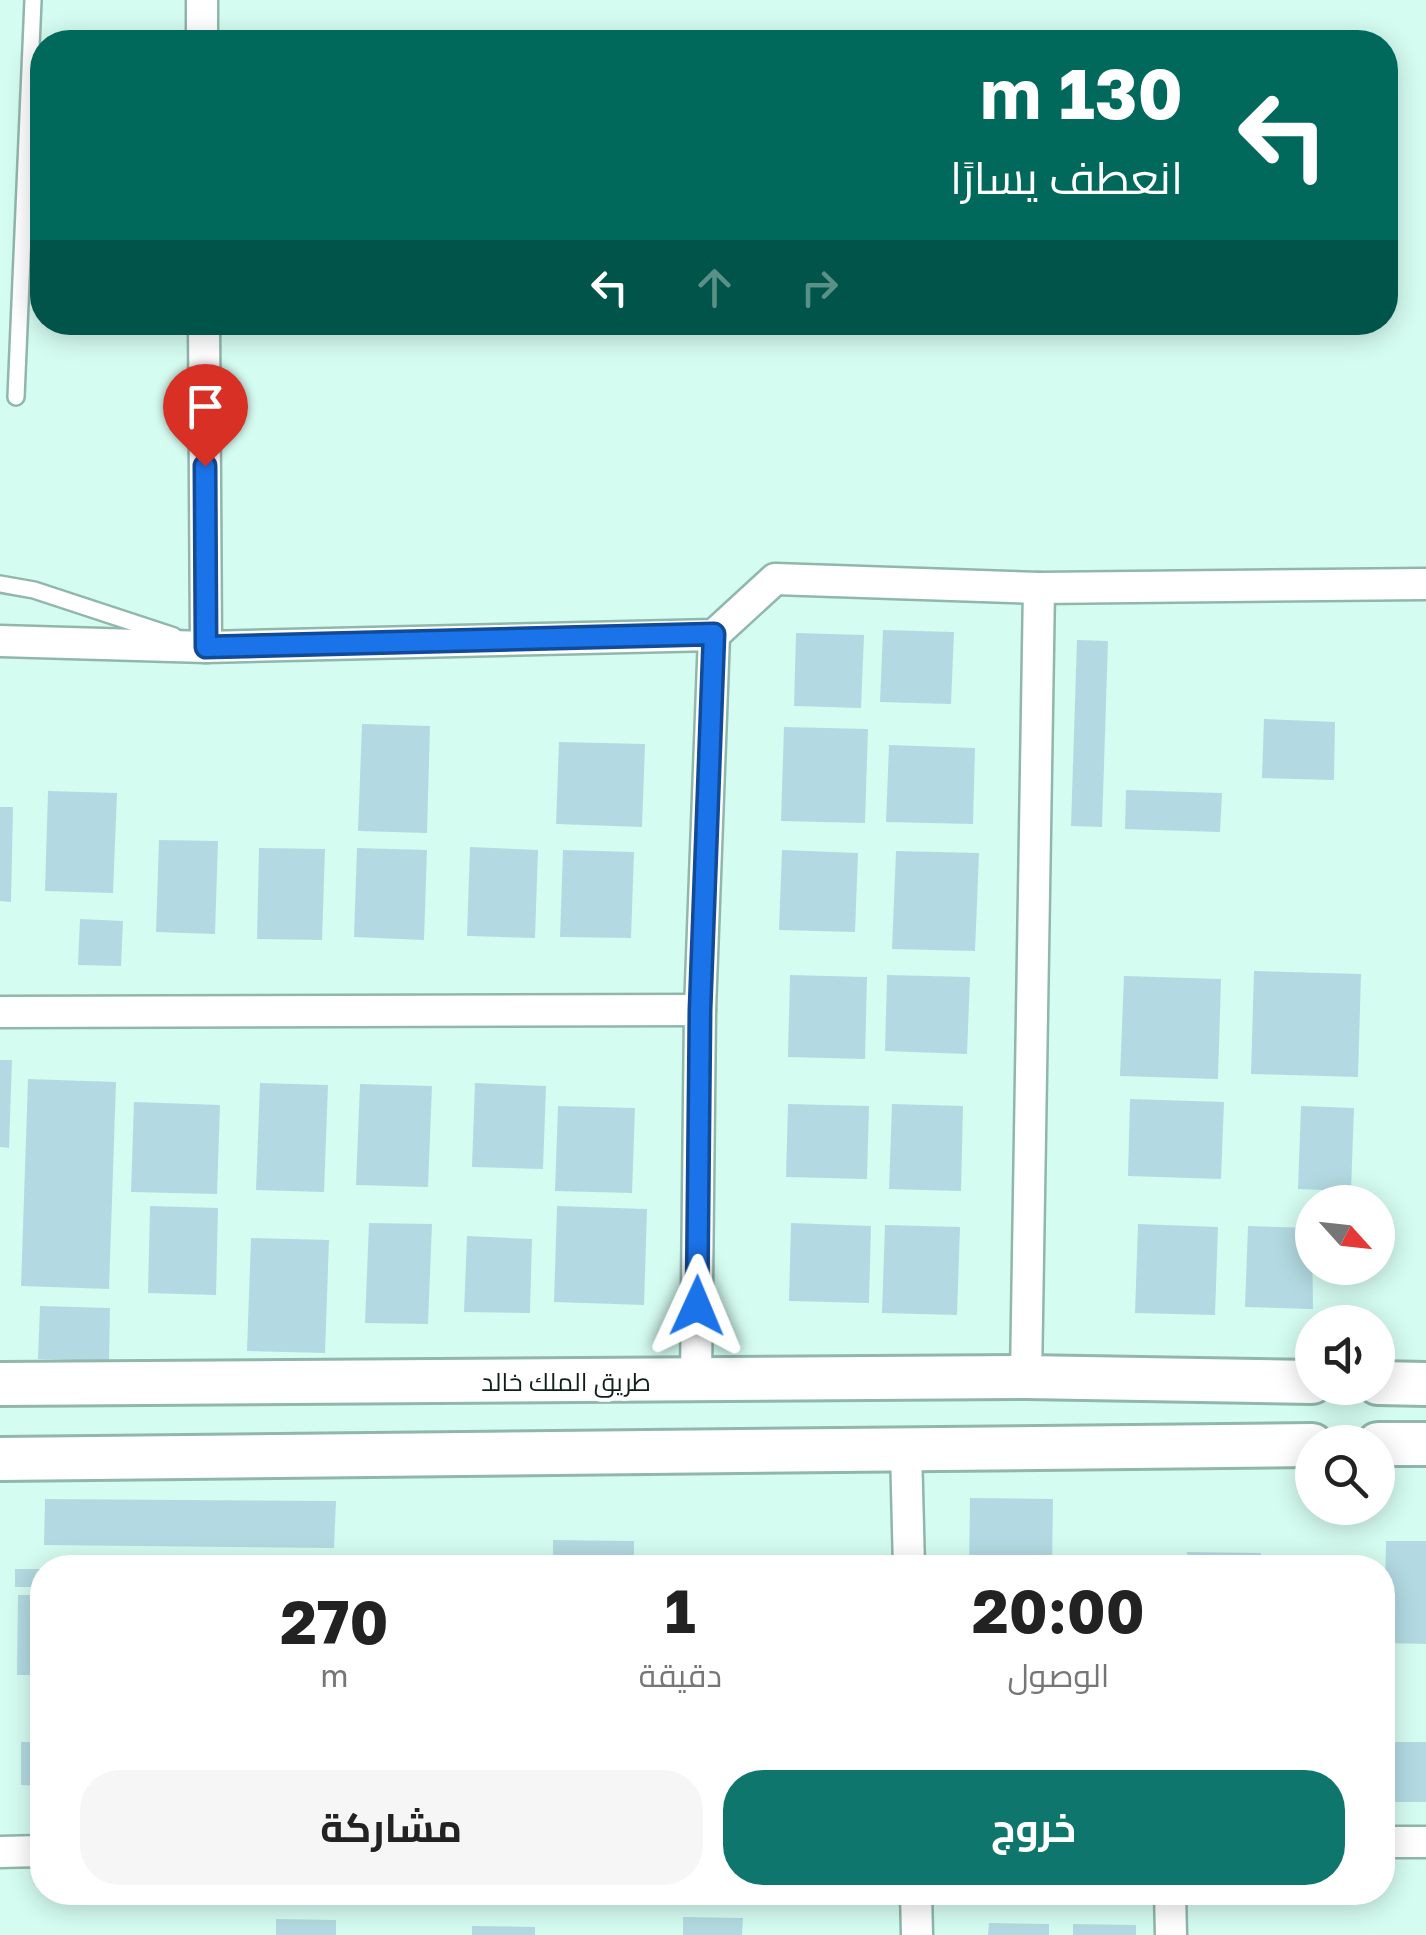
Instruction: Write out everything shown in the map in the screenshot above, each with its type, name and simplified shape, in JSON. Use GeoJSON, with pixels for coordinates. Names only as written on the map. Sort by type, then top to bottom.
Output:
{"type":"FeatureCollection","features":[{"type":"Feature","properties":{"kind":"main road","name":"طريق الملك خالد"},"geometry":{"type":"LineString","coordinates":[[0,1384],[1026,1376],[1295,1382]]}},
{"type":"Feature","properties":{"kind":"main road"},"geometry":{"type":"LineString","coordinates":[[1395,1383],[1426,1384]]}},
{"type":"Feature","properties":{"kind":"main road"},"geometry":{"type":"LineString","coordinates":[[1395,1444],[1426,1444]]}},
{"type":"Feature","properties":{"kind":"main road"},"geometry":{"type":"LineString","coordinates":[[0,1458],[1295,1445]]}},
{"type":"Feature","properties":{"kind":"street"},"geometry":{"type":"LineString","coordinates":[[202,0],[202,30]]}},
{"type":"Feature","properties":{"kind":"street"},"geometry":{"type":"LineString","coordinates":[[204,335],[206,647]]}},
{"type":"Feature","properties":{"kind":"street"},"geometry":{"type":"LineString","coordinates":[[0,641],[206,647],[714,634],[774,579],[1039,588],[1426,584]]}},
{"type":"Feature","properties":{"kind":"street"},"geometry":{"type":"LineString","coordinates":[[1026,1376],[1039,588]]}},
{"type":"Feature","properties":{"kind":"street"},"geometry":{"type":"LineString","coordinates":[[696,1380],[700,1010],[714,634]]}},
{"type":"Feature","properties":{"kind":"street"},"geometry":{"type":"LineString","coordinates":[[0,1012],[700,1010]]}},
{"type":"Feature","properties":{"kind":"street"},"geometry":{"type":"LineString","coordinates":[[906,1449],[909,1555]]}},
{"type":"Feature","properties":{"kind":"street"},"geometry":{"type":"LineString","coordinates":[[1395,1842],[1426,1842]]}},
{"type":"Feature","properties":{"kind":"street"},"geometry":{"type":"LineString","coordinates":[[0,1852],[30,1852]]}},
{"type":"Feature","properties":{"kind":"street"},"geometry":{"type":"LineString","coordinates":[[916,1905],[917,1935]]}},
{"type":"Feature","properties":{"kind":"street"},"geometry":{"type":"LineString","coordinates":[[1170,1905],[1171,1935]]}},
{"type":"Feature","properties":{"kind":"lane"},"geometry":{"type":"LineString","coordinates":[[33,30],[34,0]]}},
{"type":"Feature","properties":{"kind":"lane"},"geometry":{"type":"LineString","coordinates":[[16,397],[30,88]]}},
{"type":"Feature","properties":{"kind":"lane"},"geometry":{"type":"LineString","coordinates":[[0,584],[34,590],[206,647]]}},
{"type":"Feature","properties":{"kind":"building"},"geometry":{"type":"Polygon","coordinates":[[[883,630],[954,632],[951,704],[880,702],[883,630]]]}},
{"type":"Feature","properties":{"kind":"building"},"geometry":{"type":"Polygon","coordinates":[[[796,633],[864,635],[861,708],[794,706],[796,633]]]}},
{"type":"Feature","properties":{"kind":"building"},"geometry":{"type":"Polygon","coordinates":[[[1077,640],[1108,641],[1102,827],[1071,826],[1077,640]]]}},
{"type":"Feature","properties":{"kind":"building"},"geometry":{"type":"Polygon","coordinates":[[[1264,719],[1335,722],[1334,780],[1262,778],[1264,719]]]}},
{"type":"Feature","properties":{"kind":"building"},"geometry":{"type":"Polygon","coordinates":[[[362,724],[430,726],[427,833],[358,831],[362,724]]]}},
{"type":"Feature","properties":{"kind":"building"},"geometry":{"type":"Polygon","coordinates":[[[784,727],[868,729],[865,823],[781,821],[784,727]]]}},
{"type":"Feature","properties":{"kind":"building"},"geometry":{"type":"Polygon","coordinates":[[[559,742],[645,744],[642,827],[556,824],[559,742]]]}},
{"type":"Feature","properties":{"kind":"building"},"geometry":{"type":"Polygon","coordinates":[[[889,745],[975,748],[973,824],[886,822],[889,745]]]}},
{"type":"Feature","properties":{"kind":"building"},"geometry":{"type":"Polygon","coordinates":[[[1126,790],[1222,793],[1220,832],[1125,829],[1126,790]]]}},
{"type":"Feature","properties":{"kind":"building"},"geometry":{"type":"Polygon","coordinates":[[[48,791],[117,793],[113,893],[45,891],[48,791]]]}},
{"type":"Feature","properties":{"kind":"building"},"geometry":{"type":"Polygon","coordinates":[[[0,807],[13,807],[11,902],[0,901],[0,807]]]}},
{"type":"Feature","properties":{"kind":"building"},"geometry":{"type":"Polygon","coordinates":[[[159,840],[218,841],[215,934],[156,932],[159,840]]]}},
{"type":"Feature","properties":{"kind":"building"},"geometry":{"type":"Polygon","coordinates":[[[470,847],[538,850],[535,938],[467,936],[470,847]]]}},
{"type":"Feature","properties":{"kind":"building"},"geometry":{"type":"Polygon","coordinates":[[[259,848],[325,849],[322,940],[257,939],[259,848]]]}},
{"type":"Feature","properties":{"kind":"building"},"geometry":{"type":"Polygon","coordinates":[[[357,848],[427,850],[424,940],[354,937],[357,848]]]}},
{"type":"Feature","properties":{"kind":"building"},"geometry":{"type":"Polygon","coordinates":[[[563,850],[634,852],[631,938],[560,937],[563,850]]]}},
{"type":"Feature","properties":{"kind":"building"},"geometry":{"type":"Polygon","coordinates":[[[782,850],[858,853],[855,932],[779,930],[782,850]]]}},
{"type":"Feature","properties":{"kind":"building"},"geometry":{"type":"Polygon","coordinates":[[[896,851],[979,853],[975,951],[892,949],[896,851]]]}},
{"type":"Feature","properties":{"kind":"building"},"geometry":{"type":"Polygon","coordinates":[[[80,919],[123,921],[121,966],[78,965],[80,919]]]}},
{"type":"Feature","properties":{"kind":"building"},"geometry":{"type":"Polygon","coordinates":[[[1254,971],[1361,974],[1358,1077],[1251,1074],[1254,971]]]}},
{"type":"Feature","properties":{"kind":"building"},"geometry":{"type":"Polygon","coordinates":[[[790,975],[867,977],[865,1059],[788,1057],[790,975]]]}},
{"type":"Feature","properties":{"kind":"building"},"geometry":{"type":"Polygon","coordinates":[[[887,975],[970,977],[967,1054],[885,1051],[887,975]]]}},
{"type":"Feature","properties":{"kind":"building"},"geometry":{"type":"Polygon","coordinates":[[[1124,976],[1221,979],[1218,1079],[1120,1076],[1124,976]]]}},
{"type":"Feature","properties":{"kind":"building"},"geometry":{"type":"Polygon","coordinates":[[[0,1060],[12,1060],[9,1148],[0,1147],[0,1060]]]}},
{"type":"Feature","properties":{"kind":"building"},"geometry":{"type":"Polygon","coordinates":[[[28,1079],[116,1082],[109,1289],[21,1286],[28,1079]]]}},
{"type":"Feature","properties":{"kind":"building"},"geometry":{"type":"Polygon","coordinates":[[[260,1083],[328,1085],[324,1192],[256,1190],[260,1083]]]}},
{"type":"Feature","properties":{"kind":"building"},"geometry":{"type":"Polygon","coordinates":[[[475,1083],[546,1086],[543,1169],[472,1167],[475,1083]]]}},
{"type":"Feature","properties":{"kind":"building"},"geometry":{"type":"Polygon","coordinates":[[[360,1084],[432,1086],[428,1187],[356,1185],[360,1084]]]}},
{"type":"Feature","properties":{"kind":"building"},"geometry":{"type":"Polygon","coordinates":[[[1130,1099],[1224,1102],[1221,1179],[1128,1176],[1130,1099]]]}},
{"type":"Feature","properties":{"kind":"building"},"geometry":{"type":"Polygon","coordinates":[[[134,1102],[220,1105],[217,1194],[131,1192],[134,1102]]]}},
{"type":"Feature","properties":{"kind":"building"},"geometry":{"type":"Polygon","coordinates":[[[788,1104],[869,1106],[867,1179],[786,1177],[788,1104]]]}},
{"type":"Feature","properties":{"kind":"building"},"geometry":{"type":"Polygon","coordinates":[[[892,1104],[963,1106],[961,1191],[889,1189],[892,1104]]]}},
{"type":"Feature","properties":{"kind":"building"},"geometry":{"type":"Polygon","coordinates":[[[558,1106],[635,1108],[632,1193],[555,1191],[558,1106]]]}},
{"type":"Feature","properties":{"kind":"building"},"geometry":{"type":"Polygon","coordinates":[[[1301,1106],[1354,1108],[1351,1185],[1298,1185],[1301,1106]]]}},
{"type":"Feature","properties":{"kind":"building"},"geometry":{"type":"Polygon","coordinates":[[[150,1206],[218,1208],[216,1295],[148,1293],[150,1206]]]}},
{"type":"Feature","properties":{"kind":"building"},"geometry":{"type":"Polygon","coordinates":[[[557,1206],[647,1209],[644,1305],[554,1302],[557,1206]]]}},
{"type":"Feature","properties":{"kind":"building"},"geometry":{"type":"Polygon","coordinates":[[[369,1223],[432,1224],[428,1324],[365,1323],[369,1223]]]}},
{"type":"Feature","properties":{"kind":"building"},"geometry":{"type":"Polygon","coordinates":[[[791,1223],[871,1226],[869,1303],[789,1301],[791,1223]]]}},
{"type":"Feature","properties":{"kind":"building"},"geometry":{"type":"Polygon","coordinates":[[[1138,1224],[1218,1227],[1215,1315],[1135,1313],[1138,1224]]]}},
{"type":"Feature","properties":{"kind":"building"},"geometry":{"type":"Polygon","coordinates":[[[885,1225],[960,1227],[957,1315],[882,1313],[885,1225]]]}},
{"type":"Feature","properties":{"kind":"building"},"geometry":{"type":"Polygon","coordinates":[[[1248,1226],[1295,1227],[1295,1285],[1313,1285],[1313,1305],[1245,1307],[1248,1226]]]}},
{"type":"Feature","properties":{"kind":"building"},"geometry":{"type":"Polygon","coordinates":[[[467,1236],[532,1239],[530,1313],[464,1312],[467,1236]]]}},
{"type":"Feature","properties":{"kind":"building"},"geometry":{"type":"Polygon","coordinates":[[[251,1238],[329,1240],[325,1353],[247,1351],[251,1238]]]}},
{"type":"Feature","properties":{"kind":"building"},"geometry":{"type":"Polygon","coordinates":[[[40,1306],[110,1308],[109,1361],[38,1359],[40,1306]]]}},
{"type":"Feature","properties":{"kind":"building"},"geometry":{"type":"Polygon","coordinates":[[[970,1498],[1053,1499],[1052,1555],[969,1555],[970,1498]]]}},
{"type":"Feature","properties":{"kind":"building"},"geometry":{"type":"Polygon","coordinates":[[[45,1499],[336,1501],[334,1548],[44,1545],[45,1499]]]}},
{"type":"Feature","properties":{"kind":"building"},"geometry":{"type":"Polygon","coordinates":[[[553,1540],[634,1541],[634,1555],[553,1555],[553,1540]]]}},
{"type":"Feature","properties":{"kind":"building"},"geometry":{"type":"Polygon","coordinates":[[[1386,1541],[1426,1541],[1426,1644],[1395,1643],[1395,1555],[1386,1555],[1386,1541]]]}},
{"type":"Feature","properties":{"kind":"building"},"geometry":{"type":"Polygon","coordinates":[[[1187,1552],[1261,1553],[1261,1555],[1187,1552]]]}},
{"type":"Feature","properties":{"kind":"building"},"geometry":{"type":"Polygon","coordinates":[[[15,1569],[30,1569],[30,1587],[15,1587],[15,1569]]]}},
{"type":"Feature","properties":{"kind":"building"},"geometry":{"type":"Polygon","coordinates":[[[18,1595],[30,1595],[30,1675],[17,1675],[18,1595]]]}},
{"type":"Feature","properties":{"kind":"building"},"geometry":{"type":"Polygon","coordinates":[[[21,1742],[30,1742],[30,1785],[21,1785],[21,1742]]]}},
{"type":"Feature","properties":{"kind":"building"},"geometry":{"type":"Polygon","coordinates":[[[1395,1742],[1426,1742],[1426,1802],[1395,1802],[1395,1742]]]}},
{"type":"Feature","properties":{"kind":"building"},"geometry":{"type":"Polygon","coordinates":[[[683,1917],[743,1918],[742,1935],[683,1935],[683,1917]]]}},
{"type":"Feature","properties":{"kind":"building"},"geometry":{"type":"Polygon","coordinates":[[[276,1919],[336,1920],[336,1935],[276,1935],[276,1919]]]}},
{"type":"Feature","properties":{"kind":"building"},"geometry":{"type":"Polygon","coordinates":[[[989,1923],[1049,1924],[1049,1935],[988,1935],[989,1923]]]}},
{"type":"Feature","properties":{"kind":"building"},"geometry":{"type":"Polygon","coordinates":[[[1073,1924],[1136,1925],[1136,1935],[1073,1935],[1073,1924]]]}},
{"type":"Feature","properties":{"kind":"building"},"geometry":{"type":"Polygon","coordinates":[[[472,1926],[535,1927],[535,1935],[472,1935],[472,1926]]]}},
{"type":"Feature","properties":{"kind":"route"},"geometry":{"type":"LineString","coordinates":[[205,466],[206,647],[714,634],[700,1010],[697,1306]]}}]}
